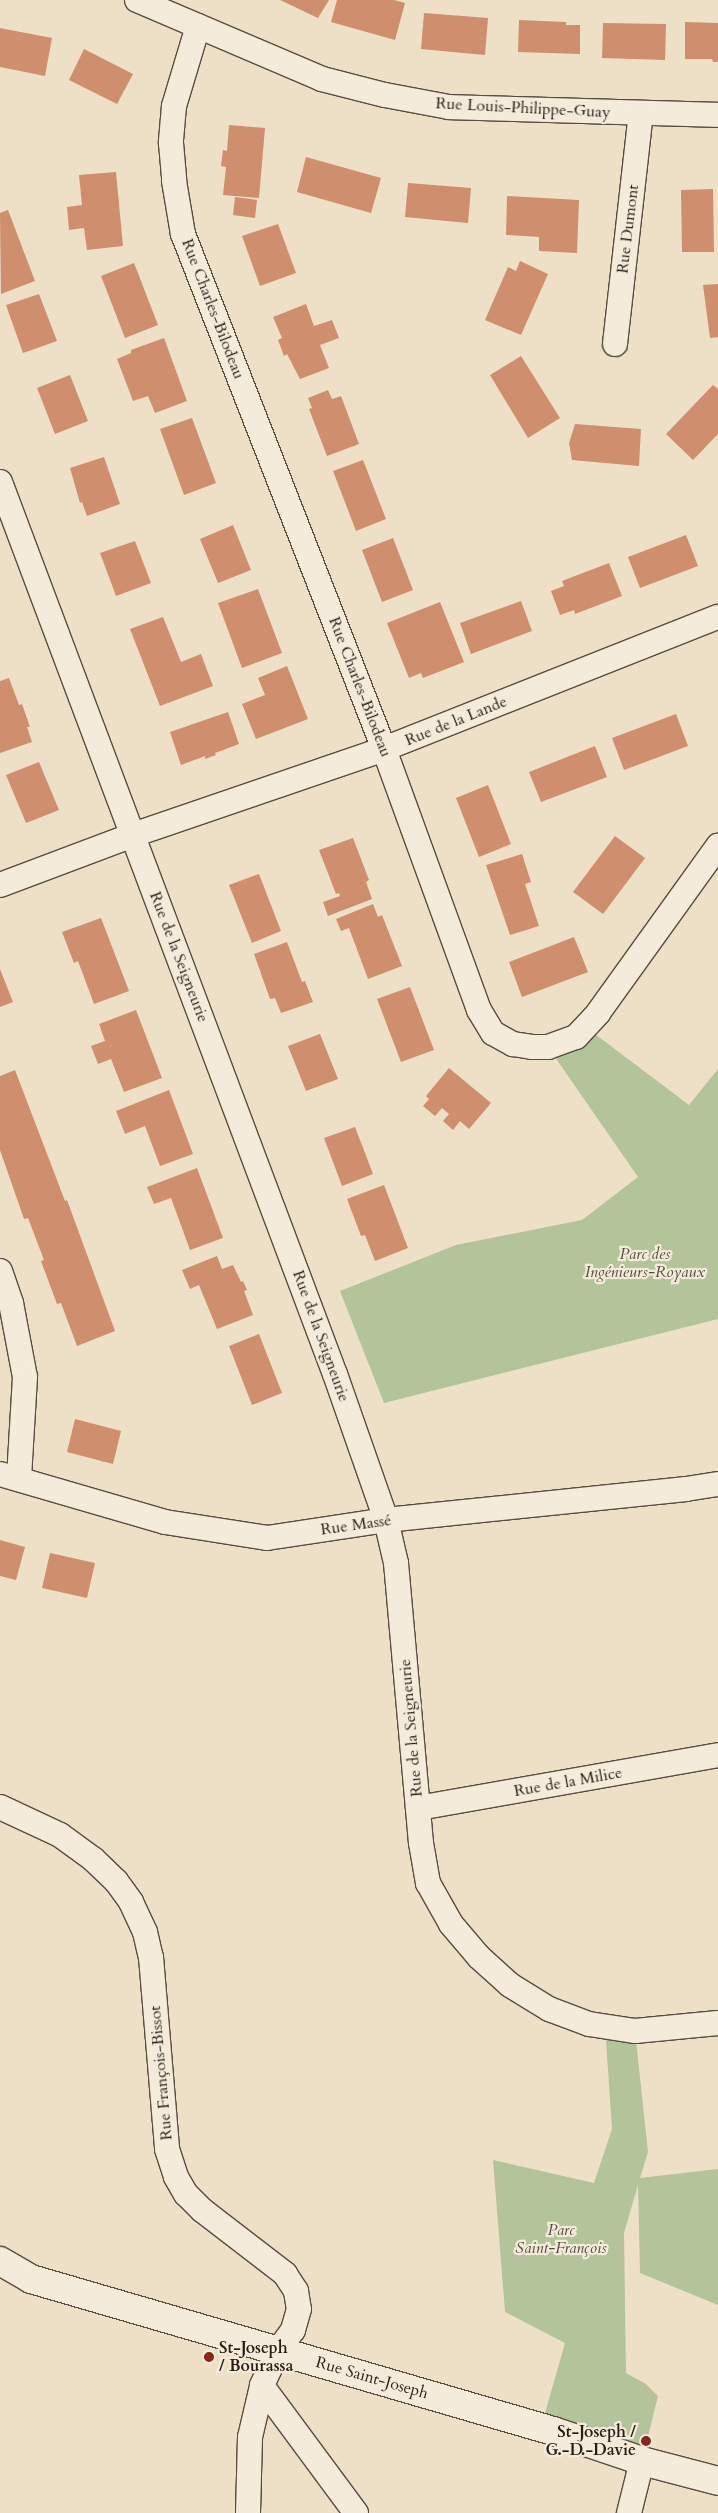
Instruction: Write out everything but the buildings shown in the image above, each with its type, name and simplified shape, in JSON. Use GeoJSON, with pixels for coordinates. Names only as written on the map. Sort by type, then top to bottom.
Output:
{"type":"FeatureCollection","features":[{"type":"Feature","properties":{"kind":"street","name":"Rue Louis-Philippe-Guay"},"geometry":{"type":"LineString","coordinates":[[137,0],[322,79],[385,95],[449,107],[718,115]]}},
{"type":"Feature","properties":{"kind":"street","name":"Rue Charles-Bilodeau"},"geometry":{"type":"LineString","coordinates":[[198,26],[174,106],[171,143],[174,181],[183,234],[384,749],[480,1010],[493,1033],[513,1044],[548,1047],[576,1037],[587,1028],[718,846]]}},
{"type":"Feature","properties":{"kind":"street","name":"Rue Dumont"},"geometry":{"type":"LineString","coordinates":[[615,344],[642,114]]}},
{"type":"Feature","properties":{"kind":"street","name":"Rue de la Seigneurie"},"geometry":{"type":"LineString","coordinates":[[0,482],[335,1374],[386,1520],[396,1563],[421,1843],[428,1883],[450,1924],[479,1957],[510,1985],[549,2009],[589,2024],[635,2031],[718,2023]]}},
{"type":"Feature","properties":{"kind":"street","name":"Rue de la Lande"},"geometry":{"type":"LineString","coordinates":[[0,884],[133,834],[384,749],[716,624]]}},
{"type":"Feature","properties":{"kind":"street"},"geometry":{"type":"LineString","coordinates":[[0,1271],[11,1303],[25,1377],[9,1476]]}},
{"type":"Feature","properties":{"kind":"street","name":"Rue Massé"},"geometry":{"type":"LineString","coordinates":[[9,1476],[165,1522],[267,1538],[386,1520],[677,1490],[718,1484]]}},
{"type":"Feature","properties":{"kind":"street","name":"Rue de la Milice"},"geometry":{"type":"LineString","coordinates":[[418,1808],[718,1755]]}},
{"type":"Feature","properties":{"kind":"street","name":"Rue François-Bissot"},"geometry":{"type":"LineString","coordinates":[[0,1807],[66,1840],[93,1859],[116,1881],[131,1902],[144,1932],[151,1957],[167,2149],[176,2176],[186,2194],[202,2210],[285,2274],[296,2291],[299,2309],[293,2330],[278,2351],[262,2386],[250,2437],[248,2513]]}},
{"type":"Feature","properties":{"kind":"street","name":"Rue Saint-Joseph"},"geometry":{"type":"LineString","coordinates":[[0,2261],[31,2278],[552,2431],[642,2462],[718,2481]]}},
{"type":"Feature","properties":{"kind":"street"},"geometry":{"type":"LineString","coordinates":[[262,2386],[356,2513]]}},
{"type":"Feature","properties":{"kind":"street"},"geometry":{"type":"LineString","coordinates":[[629,2513],[642,2462]]}},
{"type":"Feature","properties":{"kind":"green space","name":"Parc des Ingénieurs-Royaux"},"geometry":{"type":"Polygon","coordinates":[[[587,1028],[689,1105],[718,1069],[718,1319],[384,1403],[340,1291],[456,1245],[582,1220],[638,1177],[548,1047],[587,1028]]]}},
{"type":"Feature","properties":{"kind":"green space","name":"Parc Saint-François"},"geometry":{"type":"Polygon","coordinates":[[[605,2026],[635,2031],[648,2152],[640,2178],[718,2169],[718,2305],[640,2273],[638,2185],[624,2233],[626,2373],[646,2384],[658,2396],[642,2461],[541,2427],[565,2343],[505,2312],[493,2160],[594,2183],[612,2129],[605,2026]]]}},
{"type":"Feature","properties":{"kind":"place","name":"St-Joseph / Bourassa"},"geometry":{"type":"Point","coordinates":[209,2357]}},
{"type":"Feature","properties":{"kind":"place","name":"St-Joseph / G.-D.-Davie"},"geometry":{"type":"Point","coordinates":[646,2441]}}]}
